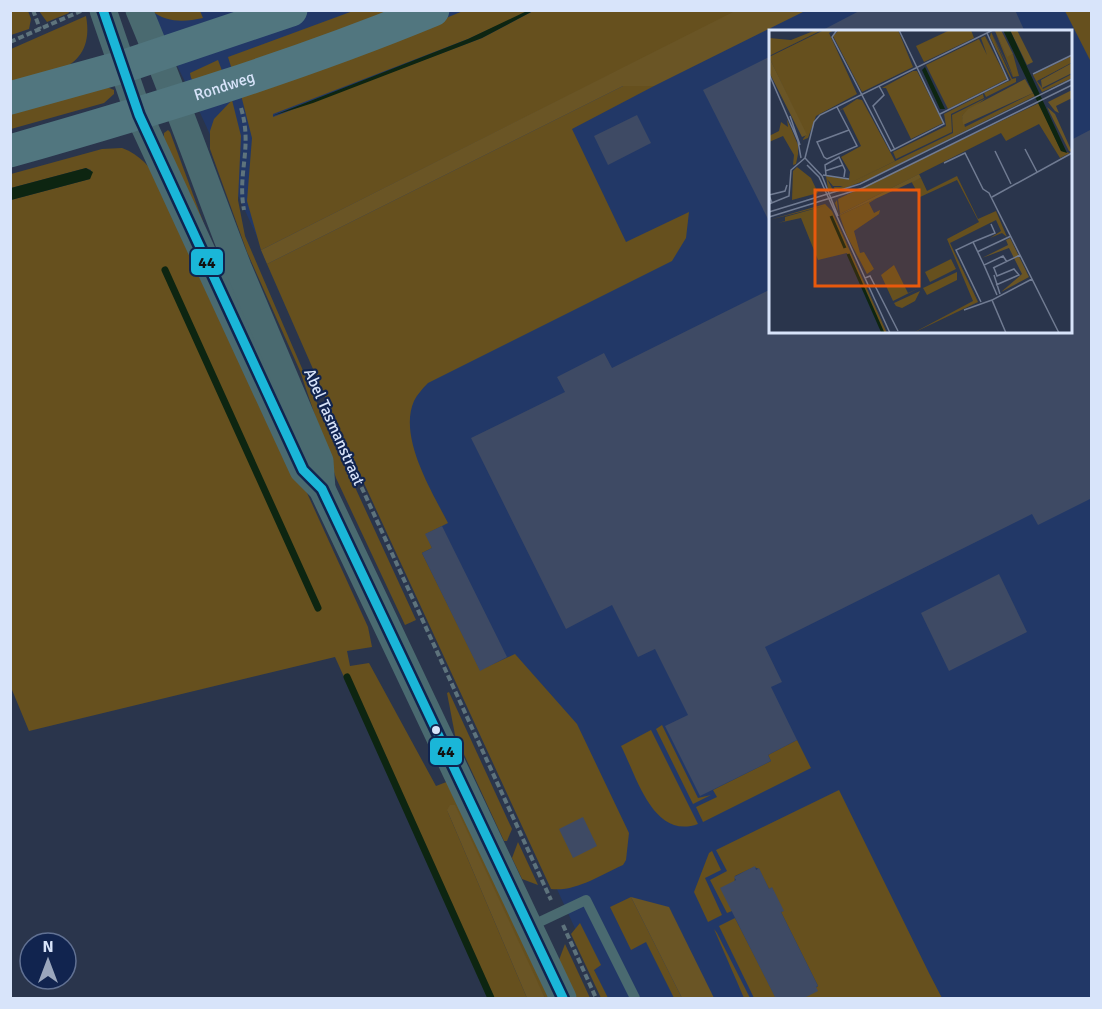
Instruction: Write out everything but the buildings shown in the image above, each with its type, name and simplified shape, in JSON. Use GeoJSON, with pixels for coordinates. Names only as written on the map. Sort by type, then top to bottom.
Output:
{"type":"FeatureCollection","features":[{"type":"Feature","properties":{"kind":"main road"},"geometry":{"type":"LineString","coordinates":[[10,98],[122,67],[291,10]]}},
{"type":"Feature","properties":{"kind":"main road","name":"Rondweg"},"geometry":{"type":"LineString","coordinates":[[10,151],[139,115],[233,85],[433,10]]}},
{"type":"Feature","properties":{"kind":"street","name":"Abel Tasmanstraat"},"geometry":{"type":"LineString","coordinates":[[103,10],[139,115],[303,470],[322,489],[563,999]]}},
{"type":"Feature","properties":{"kind":"street","name":"Abel Tasmanstraat"},"geometry":{"type":"LineString","coordinates":[[139,10],[174,104],[201,162],[238,266],[320,461],[322,489]]}},
{"type":"Feature","properties":{"kind":"lane"},"geometry":{"type":"LineString","coordinates":[[530,927],[586,900],[635,999]]}},
{"type":"Feature","properties":{"kind":"path"},"geometry":{"type":"LineString","coordinates":[[33,10],[40,30]]}},
{"type":"Feature","properties":{"kind":"path"},"geometry":{"type":"LineString","coordinates":[[10,42],[84,10]]}},
{"type":"Feature","properties":{"kind":"path"},"geometry":{"type":"LineString","coordinates":[[233,85],[246,125],[248,142],[241,193],[244,214]]}},
{"type":"Feature","properties":{"kind":"path","name":"Abel Tasmanstraat"},"geometry":{"type":"LineString","coordinates":[[334,427],[518,830]]}},
{"type":"Feature","properties":{"kind":"shaded area"},"geometry":{"type":"Polygon","coordinates":[[[11,10],[28,11],[31,19],[29,29],[11,35],[11,10]]]}},
{"type":"Feature","properties":{"kind":"shaded area"},"geometry":{"type":"Polygon","coordinates":[[[529,10],[533,11],[482,38],[313,103],[272,116],[468,39],[529,10]]]}},
{"type":"Feature","properties":{"kind":"shaded area"},"geometry":{"type":"Polygon","coordinates":[[[737,10],[805,11],[654,86],[623,86],[267,264],[261,250],[737,10]]]}},
{"type":"Feature","properties":{"kind":"shaded area"},"geometry":{"type":"Polygon","coordinates":[[[39,11],[68,11],[69,13],[47,22],[39,11]]]}},
{"type":"Feature","properties":{"kind":"shaded area"},"geometry":{"type":"Polygon","coordinates":[[[150,11],[1091,11],[1091,998],[607,998],[196,104],[150,11]]]}},
{"type":"Feature","properties":{"kind":"shaded area"},"geometry":{"type":"Polygon","coordinates":[[[152,11],[200,11],[203,18],[176,20],[164,18],[152,11]]]}},
{"type":"Feature","properties":{"kind":"shaded area"},"geometry":{"type":"Polygon","coordinates":[[[353,11],[400,11],[233,73],[228,57],[353,11]]]}},
{"type":"Feature","properties":{"kind":"shaded area"},"geometry":{"type":"Polygon","coordinates":[[[463,11],[529,11],[468,39],[273,114],[273,117],[482,38],[533,11],[737,11],[261,250],[247,201],[252,138],[241,95],[359,54],[463,11]]]}},
{"type":"Feature","properties":{"kind":"shaded area"},"geometry":{"type":"Polygon","coordinates":[[[1065,11],[1091,11],[1091,62],[1065,11]]]}},
{"type":"Feature","properties":{"kind":"shaded area"},"geometry":{"type":"Polygon","coordinates":[[[86,16],[87,34],[84,48],[77,59],[54,73],[11,86],[11,49],[86,16]]]}},
{"type":"Feature","properties":{"kind":"shaded area"},"geometry":{"type":"Polygon","coordinates":[[[218,60],[224,76],[193,80],[191,78],[190,73],[218,60]]]}},
{"type":"Feature","properties":{"kind":"shaded area"},"geometry":{"type":"Polygon","coordinates":[[[623,86],[654,86],[572,129],[626,242],[689,212],[686,238],[672,261],[428,383],[415,399],[410,415],[410,431],[419,464],[448,523],[426,534],[432,548],[422,553],[480,670],[515,654],[577,724],[629,833],[626,860],[623,865],[570,888],[551,889],[345,442],[267,264],[623,86]]]}},
{"type":"Feature","properties":{"kind":"shaded area"},"geometry":{"type":"Polygon","coordinates":[[[107,87],[114,90],[114,94],[104,103],[11,129],[11,112],[107,87]]]}},
{"type":"Feature","properties":{"kind":"shaded area"},"geometry":{"type":"Polygon","coordinates":[[[232,100],[241,136],[238,200],[245,236],[326,424],[416,620],[405,625],[336,478],[300,371],[247,252],[210,149],[210,131],[214,119],[232,100]]]}},
{"type":"Feature","properties":{"kind":"shaded area"},"geometry":{"type":"Polygon","coordinates":[[[168,130],[219,265],[164,143],[164,133],[168,130]]]}},
{"type":"Feature","properties":{"kind":"shaded area"},"geometry":{"type":"Polygon","coordinates":[[[122,148],[140,158],[161,182],[262,394],[368,627],[372,647],[347,651],[350,666],[369,663],[436,786],[449,781],[550,998],[545,998],[447,810],[527,998],[488,998],[335,657],[29,731],[10,685],[11,200],[90,179],[91,170],[86,168],[11,188],[11,174],[102,149],[122,148]]]}},
{"type":"Feature","properties":{"kind":"shaded area"},"geometry":{"type":"Polygon","coordinates":[[[86,168],[93,172],[90,179],[11,200],[11,188],[86,168]]]}},
{"type":"Feature","properties":{"kind":"shaded area"},"geometry":{"type":"Polygon","coordinates":[[[449,692],[512,829],[507,841],[504,841],[455,735],[447,693],[449,692]]]}},
{"type":"Feature","properties":{"kind":"shaded area"},"geometry":{"type":"Polygon","coordinates":[[[662,725],[698,798],[711,795],[693,804],[656,729],[662,725]]]}},
{"type":"Feature","properties":{"kind":"shaded area"},"geometry":{"type":"Polygon","coordinates":[[[651,730],[698,824],[682,827],[669,823],[658,815],[641,789],[621,746],[651,730]]]}},
{"type":"Feature","properties":{"kind":"shaded area"},"geometry":{"type":"Polygon","coordinates":[[[797,740],[811,768],[703,822],[696,807],[717,797],[713,790],[771,761],[768,755],[797,740]]]}},
{"type":"Feature","properties":{"kind":"shaded area"},"geometry":{"type":"Polygon","coordinates":[[[839,790],[942,998],[802,998],[818,986],[781,912],[783,911],[772,888],[769,889],[759,869],[754,867],[735,876],[732,911],[727,913],[710,880],[727,871],[716,850],[839,790]]]}},
{"type":"Feature","properties":{"kind":"shaded area"},"geometry":{"type":"Polygon","coordinates":[[[450,805],[455,805],[545,998],[527,998],[447,810],[450,805]]]}},
{"type":"Feature","properties":{"kind":"shaded area"},"geometry":{"type":"Polygon","coordinates":[[[518,842],[538,885],[522,879],[512,858],[518,842]]]}},
{"type":"Feature","properties":{"kind":"shaded area"},"geometry":{"type":"Polygon","coordinates":[[[712,851],[721,870],[705,878],[722,915],[708,922],[694,892],[709,853],[712,851]]]}},
{"type":"Feature","properties":{"kind":"shaded area"},"geometry":{"type":"Polygon","coordinates":[[[631,897],[682,998],[674,998],[646,942],[631,950],[610,907],[631,897]]]}},
{"type":"Feature","properties":{"kind":"shaded area"},"geometry":{"type":"Polygon","coordinates":[[[631,897],[669,907],[714,998],[682,998],[631,897]]]}},
{"type":"Feature","properties":{"kind":"shaded area"},"geometry":{"type":"Polygon","coordinates":[[[735,918],[776,998],[754,998],[719,926],[735,918]]]}},
{"type":"Feature","properties":{"kind":"shaded area"},"geometry":{"type":"Polygon","coordinates":[[[580,923],[601,965],[594,970],[608,998],[601,998],[571,934],[580,923]]]}},
{"type":"Feature","properties":{"kind":"shaded area"},"geometry":{"type":"Polygon","coordinates":[[[714,929],[717,933],[750,998],[744,998],[714,929]]]}},
{"type":"Feature","properties":{"kind":"shaded area"},"geometry":{"type":"Polygon","coordinates":[[[565,944],[590,998],[576,998],[559,960],[565,944]]]}},
{"type":"Feature","properties":{"kind":"waterway"},"geometry":{"type":"LineString","coordinates":[[165,270],[318,608]]}},
{"type":"Feature","properties":{"kind":"waterway"},"geometry":{"type":"LineString","coordinates":[[347,677],[491,998]]}},
{"type":"Feature","properties":{"kind":"transit line","name":"44"},"geometry":{"type":"LineString","coordinates":[[103,10],[139,115],[303,470],[322,489],[563,998]]}}]}
